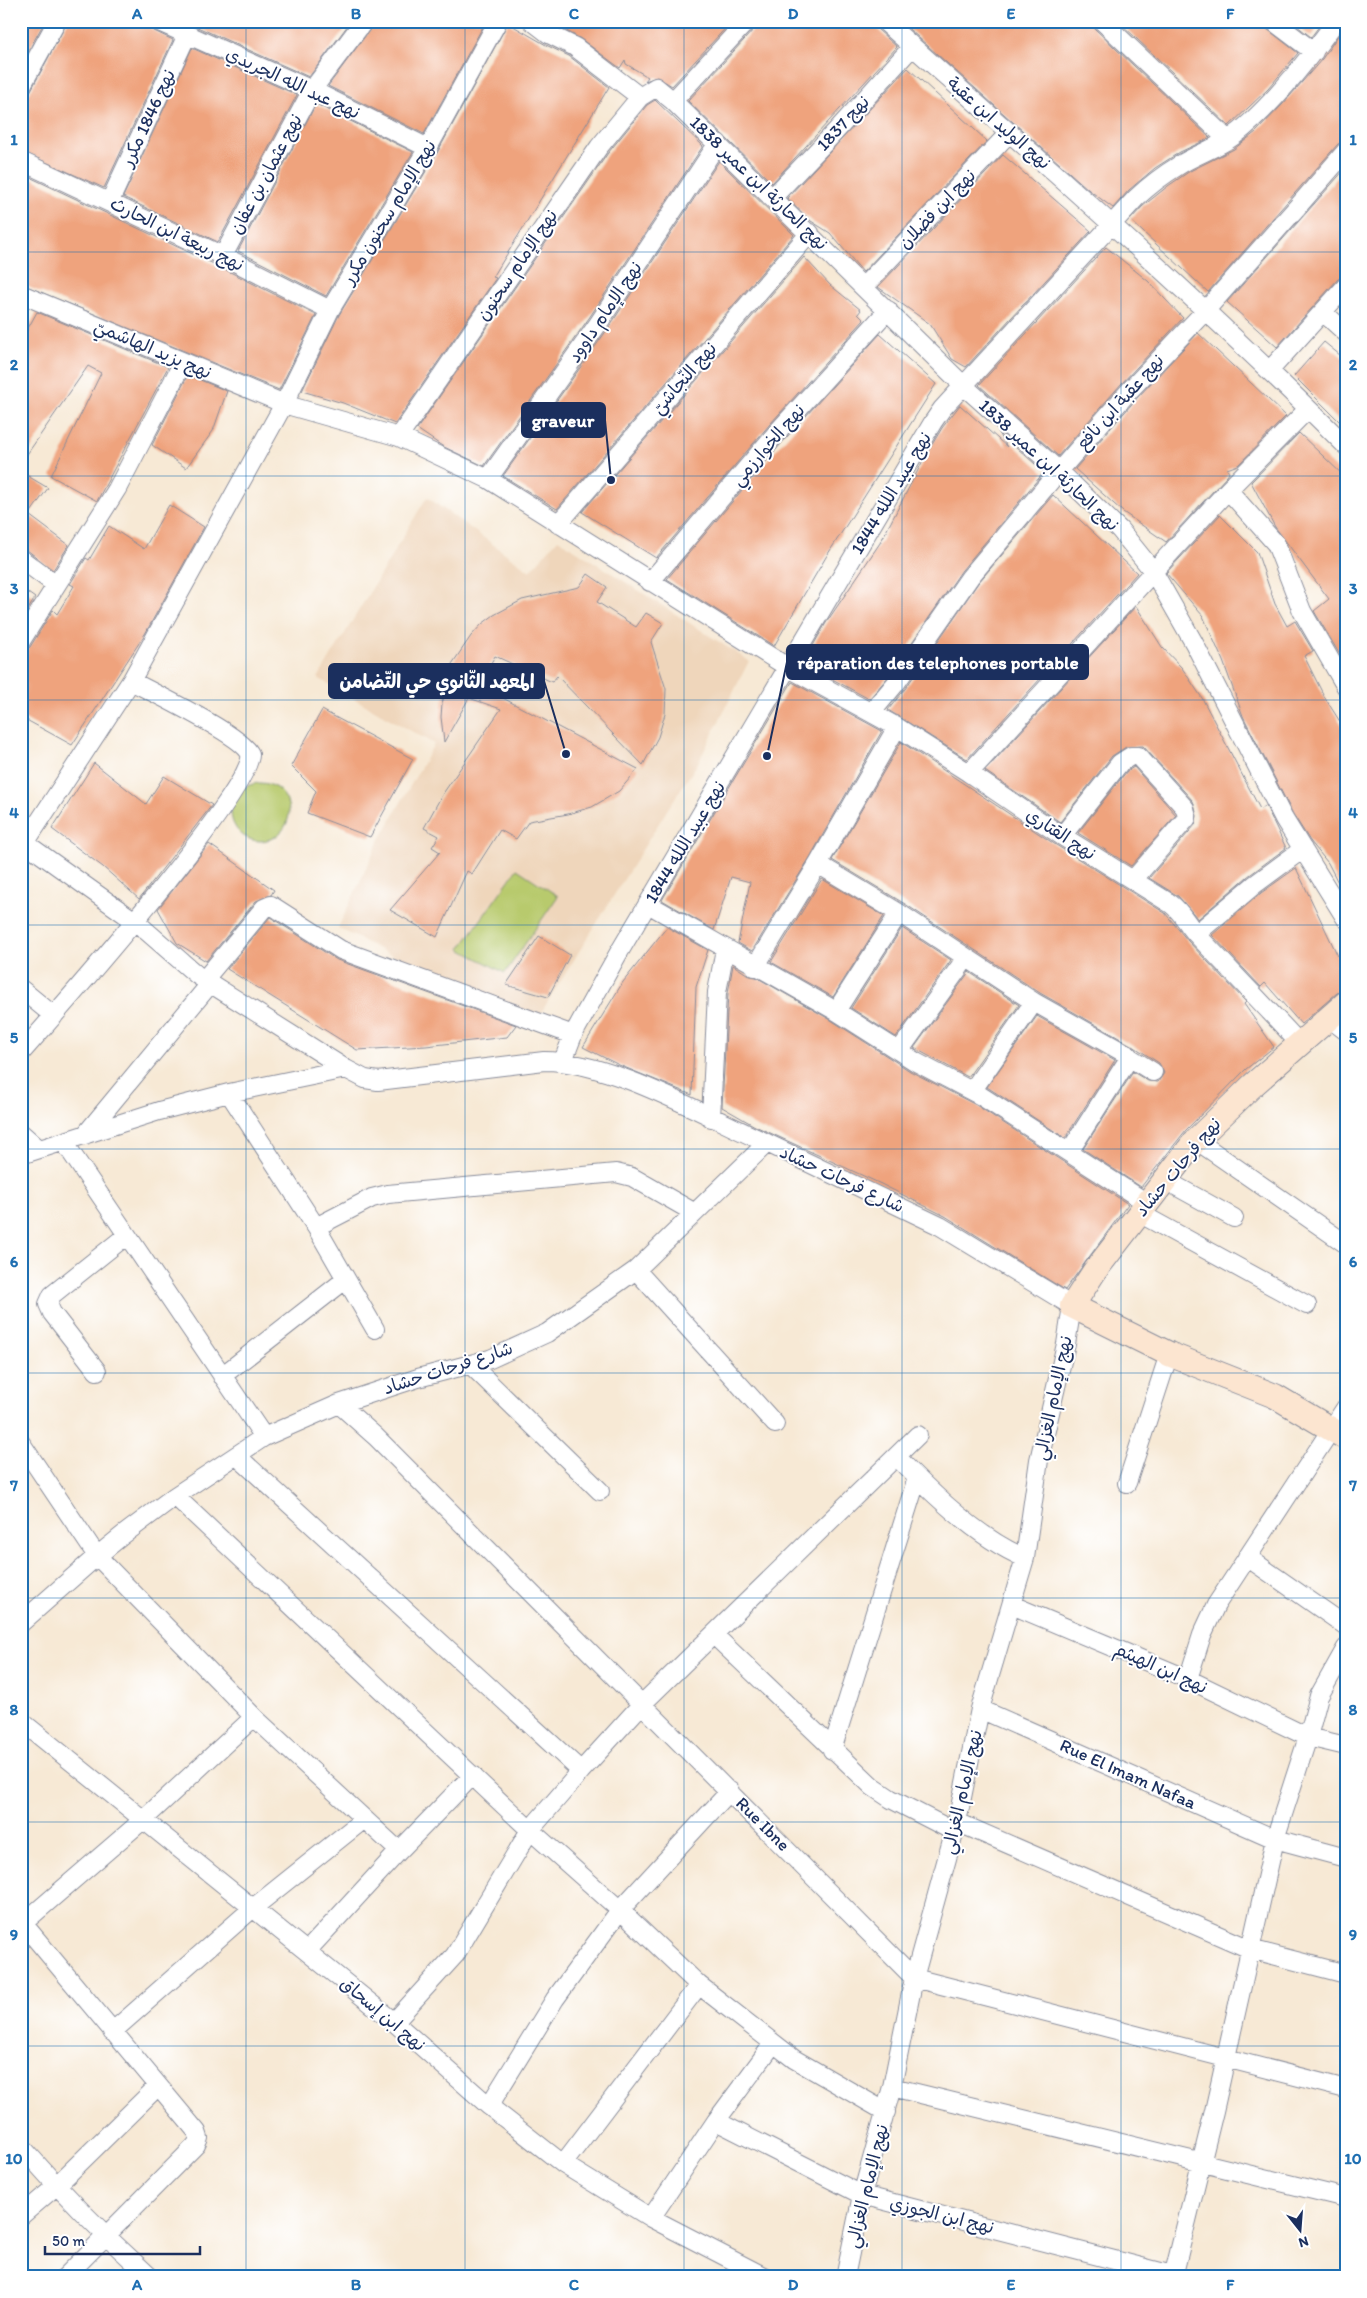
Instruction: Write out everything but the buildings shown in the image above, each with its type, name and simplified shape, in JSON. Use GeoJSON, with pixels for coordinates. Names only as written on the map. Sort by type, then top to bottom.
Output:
{"type":"FeatureCollection","features":[{"type":"Feature","properties":{"kind":"street"},"geometry":{"type":"LineString","coordinates":[[21,86],[58,21]]}},
{"type":"Feature","properties":{"kind":"street","name":"نهج عبد الله الجريدي"},"geometry":{"type":"LineString","coordinates":[[156,21],[312,90],[428,148]]}},
{"type":"Feature","properties":{"kind":"street","name":"نهج عثمان بن عفان"},"geometry":{"type":"LineString","coordinates":[[222,256],[312,90],[364,21]]}},
{"type":"Feature","properties":{"kind":"street","name":"نهج الإمام سحنون مكرر"},"geometry":{"type":"LineString","coordinates":[[23,842],[131,681],[284,404],[330,310],[428,148],[498,21]]}},
{"type":"Feature","properties":{"kind":"street"},"geometry":{"type":"LineString","coordinates":[[673,101],[747,21]]}},
{"type":"Feature","properties":{"kind":"street","name":"نهج الوليد ابن عقبة"},"geometry":{"type":"LineString","coordinates":[[884,21],[1114,225],[1270,370],[1346,446]]}},
{"type":"Feature","properties":{"kind":"street"},"geometry":{"type":"LineString","coordinates":[[1102,21],[1228,140]]}},
{"type":"Feature","properties":{"kind":"street"},"geometry":{"type":"LineString","coordinates":[[1273,21],[1314,52]]}},
{"type":"Feature","properties":{"kind":"street","name":"نهج عبيد اللله 1844"},"geometry":{"type":"LineString","coordinates":[[562,1061],[573,1035],[648,904],[933,422],[1114,225],[1136,198],[1155,181],[1178,165],[1228,140],[1269,102],[1314,52],[1336,21]]}},
{"type":"Feature","properties":{"kind":"street","name":"نهج الحارثة ابن عمير 1838"},"geometry":{"type":"LineString","coordinates":[[543,24],[575,47],[648,92],[673,101],[810,233],[965,387],[1059,471],[1120,530],[1153,571],[1194,643],[1284,819],[1346,919]]}},
{"type":"Feature","properties":{"kind":"street","name":"نهج 1846 مكرر"},"geometry":{"type":"LineString","coordinates":[[110,202],[187,35]]}},
{"type":"Feature","properties":{"kind":"street","name":"نهج 1837"},"geometry":{"type":"LineString","coordinates":[[772,198],[912,47]]}},
{"type":"Feature","properties":{"kind":"street","name":"نهج الإمام سحنون"},"geometry":{"type":"LineString","coordinates":[[400,437],[599,147],[648,92]]}},
{"type":"Feature","properties":{"kind":"street","name":"نهج ابن فضلان"},"geometry":{"type":"LineString","coordinates":[[864,286],[1010,132]]}},
{"type":"Feature","properties":{"kind":"street","name":"نهج الإمام داوود"},"geometry":{"type":"LineString","coordinates":[[488,479],[598,324],[718,143]]}},
{"type":"Feature","properties":{"kind":"street","name":"نهج عقبة ابن نافع"},"geometry":{"type":"LineString","coordinates":[[872,712],[896,683],[970,577],[1059,471],[1130,390],[1206,310],[1346,150]]}},
{"type":"Feature","properties":{"kind":"street","name":"نهج ربيعة ابن الحارث"},"geometry":{"type":"LineString","coordinates":[[21,161],[222,256],[330,310]]}},
{"type":"Feature","properties":{"kind":"street","name":"نهج النّجاشيّ"},"geometry":{"type":"LineString","coordinates":[[558,524],[810,233]]}},
{"type":"Feature","properties":{"kind":"street"},"geometry":{"type":"LineString","coordinates":[[1270,370],[1346,286]]}},
{"type":"Feature","properties":{"kind":"street","name":"نهج يزيد الهاشميّ"},"geometry":{"type":"LineString","coordinates":[[21,294],[284,404],[400,437],[488,479],[558,524]]}},
{"type":"Feature","properties":{"kind":"street","name":"نهج الخوارزمي"},"geometry":{"type":"LineString","coordinates":[[650,582],[778,431],[888,310]]}},
{"type":"Feature","properties":{"kind":"street"},"geometry":{"type":"LineString","coordinates":[[1323,312],[1346,333]]}},
{"type":"Feature","properties":{"kind":"street"},"geometry":{"type":"LineString","coordinates":[[21,640],[117,489],[183,362]]}},
{"type":"Feature","properties":{"kind":"street"},"geometry":{"type":"LineString","coordinates":[[969,772],[1228,490],[1308,409]]}},
{"type":"Feature","properties":{"kind":"street"},"geometry":{"type":"LineString","coordinates":[[1228,490],[1276,544],[1302,611],[1346,686]]}},
{"type":"Feature","properties":{"kind":"street","name":"نهج القتاري"},"geometry":{"type":"LineString","coordinates":[[558,524],[789,668],[897,727],[969,772],[1062,836],[1177,909],[1196,934],[1245,983],[1299,1043]]}},
{"type":"Feature","properties":{"kind":"street"},"geometry":{"type":"LineString","coordinates":[[21,559],[56,585]]}},
{"type":"Feature","properties":{"kind":"street"},"geometry":{"type":"LineString","coordinates":[[21,1053],[136,922],[215,817],[242,778],[250,760],[250,753],[243,745],[219,728],[131,681]]}},
{"type":"Feature","properties":{"kind":"street"},"geometry":{"type":"LineString","coordinates":[[755,967],[818,864],[897,727]]}},
{"type":"Feature","properties":{"kind":"street"},"geometry":{"type":"LineString","coordinates":[[1062,836],[1120,763],[1131,756],[1138,756],[1185,808],[1187,818],[1133,880]]}},
{"type":"Feature","properties":{"kind":"street"},"geometry":{"type":"LineString","coordinates":[[23,842],[136,922],[207,982],[365,1079],[378,1081],[528,1062],[562,1061],[602,1071],[637,1084],[767,1143]]}},
{"type":"Feature","properties":{"kind":"street"},"geometry":{"type":"LineString","coordinates":[[1196,934],[1254,885],[1303,849]]}},
{"type":"Feature","properties":{"kind":"street"},"geometry":{"type":"LineString","coordinates":[[818,864],[899,913],[1034,1002],[1129,1056],[1153,1072]]}},
{"type":"Feature","properties":{"kind":"street"},"geometry":{"type":"LineString","coordinates":[[648,904],[755,967],[836,1011],[900,1050],[916,1062],[972,1091],[1068,1152],[1143,1208],[1307,1305]]}},
{"type":"Feature","properties":{"kind":"street"},"geometry":{"type":"LineString","coordinates":[[85,1135],[264,908],[271,905],[341,950],[573,1035]]}},
{"type":"Feature","properties":{"kind":"street"},"geometry":{"type":"LineString","coordinates":[[836,1011],[899,913]]}},
{"type":"Feature","properties":{"kind":"street"},"geometry":{"type":"LineString","coordinates":[[711,1118],[717,992],[725,949]]}},
{"type":"Feature","properties":{"kind":"street"},"geometry":{"type":"LineString","coordinates":[[900,1050],[966,958]]}},
{"type":"Feature","properties":{"kind":"street"},"geometry":{"type":"LineString","coordinates":[[21,989],[54,1016]]}},
{"type":"Feature","properties":{"kind":"street"},"geometry":{"type":"LineString","coordinates":[[972,1091],[1034,1002]]}},
{"type":"Feature","properties":{"kind":"street","name":"نهج فرحات حشاد"},"geometry":{"type":"LineString","coordinates":[[1072,1306],[1094,1272],[1196,1140],[1299,1043],[1340,1017]]}},
{"type":"Feature","properties":{"kind":"street"},"geometry":{"type":"LineString","coordinates":[[1068,1152],[1129,1056]]}},
{"type":"Feature","properties":{"kind":"street"},"geometry":{"type":"LineString","coordinates":[[21,1155],[159,1111],[229,1093],[346,1069]]}},
{"type":"Feature","properties":{"kind":"street"},"geometry":{"type":"LineString","coordinates":[[229,1093],[316,1227],[376,1329]]}},
{"type":"Feature","properties":{"kind":"street"},"geometry":{"type":"LineString","coordinates":[[21,1133],[39,1149]]}},
{"type":"Feature","properties":{"kind":"street"},"geometry":{"type":"LineString","coordinates":[[1196,1140],[1346,1244]]}},
{"type":"Feature","properties":{"kind":"street"},"geometry":{"type":"LineString","coordinates":[[64,1142],[264,1437]]}},
{"type":"Feature","properties":{"kind":"street","name":"شارع فرحات حشاد"},"geometry":{"type":"LineString","coordinates":[[21,1623],[96,1556],[175,1496],[264,1437],[339,1404],[490,1359],[547,1333],[636,1270],[767,1143],[940,1226],[1072,1306]]}},
{"type":"Feature","properties":{"kind":"street"},"geometry":{"type":"LineString","coordinates":[[316,1227],[372,1198],[388,1194],[616,1173],[632,1177],[695,1213]]}},
{"type":"Feature","properties":{"kind":"street"},"geometry":{"type":"LineString","coordinates":[[1165,1180],[1234,1218]]}},
{"type":"Feature","properties":{"kind":"street"},"geometry":{"type":"LineString","coordinates":[[97,1371],[52,1313],[48,1304],[52,1295],[127,1235]]}},
{"type":"Feature","properties":{"kind":"street"},"geometry":{"type":"LineString","coordinates":[[636,1270],[775,1424]]}},
{"type":"Feature","properties":{"kind":"street"},"geometry":{"type":"LineString","coordinates":[[222,1376],[346,1280]]}},
{"type":"Feature","properties":{"kind":"street"},"geometry":{"type":"LineString","coordinates":[[1072,1306],[1169,1354],[1275,1396],[1339,1433]]}},
{"type":"Feature","properties":{"kind":"street","name":"نهج الإمام الغزالي"},"geometry":{"type":"LineString","coordinates":[[845,2277],[862,2195],[892,2086],[914,1978],[956,1827],[980,1709],[1025,1558],[1039,1460],[1066,1344],[1072,1306]]}},
{"type":"Feature","properties":{"kind":"street"},"geometry":{"type":"LineString","coordinates":[[1127,1483],[1169,1354]]}},
{"type":"Feature","properties":{"kind":"street"},"geometry":{"type":"LineString","coordinates":[[470,1364],[600,1491]]}},
{"type":"Feature","properties":{"kind":"street","name":"Rue Ibne"},"geometry":{"type":"LineString","coordinates":[[339,1404],[376,1437],[914,1978]]}},
{"type":"Feature","properties":{"kind":"street"},"geometry":{"type":"LineString","coordinates":[[1188,1679],[1202,1635],[1216,1605],[1247,1557],[1339,1433],[1346,1407]]}},
{"type":"Feature","properties":{"kind":"street"},"geometry":{"type":"LineString","coordinates":[[394,2022],[455,1955],[530,1830],[581,1771],[641,1705],[897,1457],[918,1434]]}},
{"type":"Feature","properties":{"kind":"street"},"geometry":{"type":"LineString","coordinates":[[22,1445],[96,1556],[254,1717],[363,1820],[399,1851]]}},
{"type":"Feature","properties":{"kind":"street"},"geometry":{"type":"LineString","coordinates":[[237,1456],[581,1771]]}},
{"type":"Feature","properties":{"kind":"street"},"geometry":{"type":"LineString","coordinates":[[897,1457],[917,1478],[999,1547],[1025,1558]]}},
{"type":"Feature","properties":{"kind":"street"},"geometry":{"type":"LineString","coordinates":[[832,1750],[917,1478]]}},
{"type":"Feature","properties":{"kind":"street"},"geometry":{"type":"LineString","coordinates":[[175,1496],[530,1830],[620,1910],[699,1985],[773,2044],[886,2112]]}},
{"type":"Feature","properties":{"kind":"street"},"geometry":{"type":"LineString","coordinates":[[1247,1557],[1346,1626]]}},
{"type":"Feature","properties":{"kind":"street","name":"نهج ابن الهيثم"},"geometry":{"type":"LineString","coordinates":[[1012,1605],[1188,1679],[1308,1737],[1346,1746]]}},
{"type":"Feature","properties":{"kind":"street"},"geometry":{"type":"LineString","coordinates":[[714,1635],[832,1750],[879,1791],[956,1827],[1250,1949],[1346,1974]]}},
{"type":"Feature","properties":{"kind":"street"},"geometry":{"type":"LineString","coordinates":[[1175,2276],[1275,1839],[1308,1737],[1319,1696],[1346,1648]]}},
{"type":"Feature","properties":{"kind":"street","name":"Rue El Imam Nafaa"},"geometry":{"type":"LineString","coordinates":[[980,1709],[1275,1839],[1346,1858]]}},
{"type":"Feature","properties":{"kind":"street"},"geometry":{"type":"LineString","coordinates":[[66,2277],[196,2145],[199,2138],[197,2132],[158,2086],[144,2066],[112,2032],[22,1923],[144,1819],[254,1717]]}},
{"type":"Feature","properties":{"kind":"street","name":"نهج ابن إسحاق"},"geometry":{"type":"LineString","coordinates":[[21,1722],[144,1819],[394,2022],[489,2106],[562,2164],[651,2218],[765,2277]]}},
{"type":"Feature","properties":{"kind":"street"},"geometry":{"type":"LineString","coordinates":[[307,1951],[399,1851],[473,1775]]}},
{"type":"Feature","properties":{"kind":"street"},"geometry":{"type":"LineString","coordinates":[[489,2106],[555,1999],[620,1910],[730,1791]]}},
{"type":"Feature","properties":{"kind":"street"},"geometry":{"type":"LineString","coordinates":[[112,2032],[253,1908],[363,1820]]}},
{"type":"Feature","properties":{"kind":"street"},"geometry":{"type":"LineString","coordinates":[[914,1978],[1346,2089]]}},
{"type":"Feature","properties":{"kind":"street"},"geometry":{"type":"LineString","coordinates":[[562,2164],[699,1985]]}},
{"type":"Feature","properties":{"kind":"street"},"geometry":{"type":"LineString","coordinates":[[651,2218],[716,2120],[773,2044]]}},
{"type":"Feature","properties":{"kind":"street"},"geometry":{"type":"LineString","coordinates":[[21,2216],[56,2186],[158,2086]]}},
{"type":"Feature","properties":{"kind":"street"},"geometry":{"type":"LineString","coordinates":[[892,2086],[1346,2198]]}},
{"type":"Feature","properties":{"kind":"street","name":"نهج ابن الجوزي"},"geometry":{"type":"LineString","coordinates":[[716,2120],[862,2195],[1175,2276]]}},
{"type":"Feature","properties":{"kind":"street"},"geometry":{"type":"LineString","coordinates":[[21,2146],[56,2186],[106,2237],[150,2277]]}},
{"type":"Feature","properties":{"kind":"shaded area"},"geometry":{"type":"Polygon","coordinates":[[[427,497],[530,571],[558,539],[749,661],[698,763],[537,1019],[446,983],[338,928],[379,841],[434,744],[318,678],[427,497]]]}},
{"type":"Feature","properties":{"kind":"green space"},"geometry":{"type":"Polygon","coordinates":[[[260,783],[271,785],[281,791],[287,801],[289,812],[287,823],[281,833],[271,839],[260,841],[249,839],[239,833],[233,823],[231,812],[233,801],[239,791],[249,785],[260,783]]]}},
{"type":"Feature","properties":{"kind":"green space"},"geometry":{"type":"Polygon","coordinates":[[[517,869],[558,896],[505,973],[460,949],[517,869]]]}},
{"type":"Feature","properties":{"kind":"place","name":"graveur"},"geometry":{"type":"Point","coordinates":[611,480]}},
{"type":"Feature","properties":{"kind":"place","name":"المعهد الثّانوي حي التّضامن"},"geometry":{"type":"Point","coordinates":[566,754]}},
{"type":"Feature","properties":{"kind":"place","name":"réparation des telephones portable"},"geometry":{"type":"Point","coordinates":[767,756]}}]}
